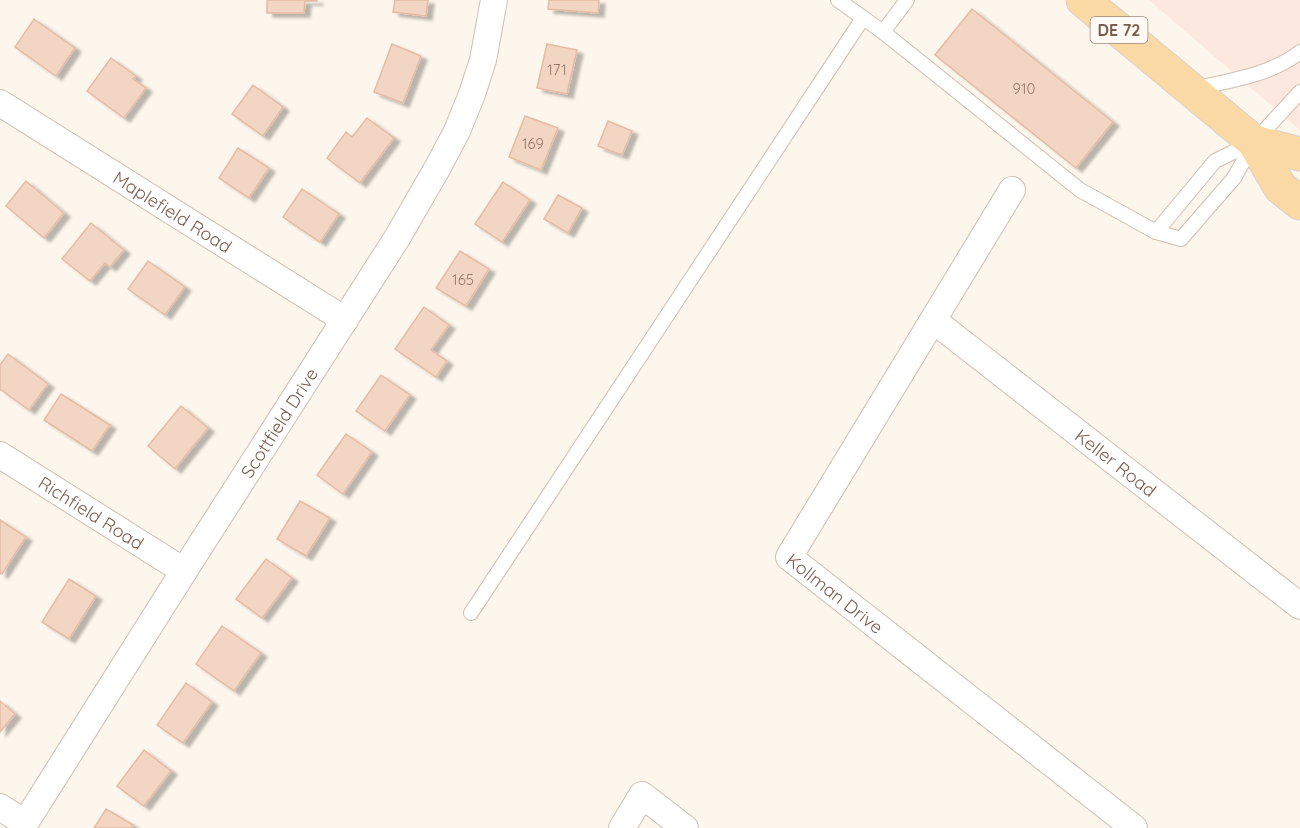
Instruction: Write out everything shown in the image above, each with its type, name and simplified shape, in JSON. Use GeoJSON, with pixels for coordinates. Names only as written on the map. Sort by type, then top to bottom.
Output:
{"type":"FeatureCollection","features":[{"type":"Feature","properties":{"kind":"main road","name":"DE 72"},"geometry":{"type":"LineString","coordinates":[[1083,0],[1254,142],[1280,187],[1300,203]]}},
{"type":"Feature","properties":{"kind":"main road","name":"DE 72"},"geometry":{"type":"LineString","coordinates":[[1254,142],[1300,154]]}},
{"type":"Feature","properties":{"kind":"street","name":"Scottfield Drive"},"geometry":{"type":"LineString","coordinates":[[24,826],[183,571],[345,320],[438,167],[472,94],[483,60],[494,0]]}},
{"type":"Feature","properties":{"kind":"street","name":"Maplefield Road"},"geometry":{"type":"LineString","coordinates":[[0,103],[345,320]]}},
{"type":"Feature","properties":{"kind":"street","name":"Kollman Drive"},"geometry":{"type":"LineString","coordinates":[[1012,189],[789,557],[1134,828]]}},
{"type":"Feature","properties":{"kind":"street","name":"Keller Road"},"geometry":{"type":"LineString","coordinates":[[933,320],[1300,606]]}},
{"type":"Feature","properties":{"kind":"street","name":"Richfield Road"},"geometry":{"type":"LineString","coordinates":[[0,454],[183,571]]}},
{"type":"Feature","properties":{"kind":"street"},"geometry":{"type":"LineString","coordinates":[[622,828],[642,795],[685,828]]}},
{"type":"Feature","properties":{"kind":"street"},"geometry":{"type":"LineString","coordinates":[[0,807],[24,826]]}},
{"type":"Feature","properties":{"kind":"lane"},"geometry":{"type":"LineString","coordinates":[[838,0],[883,32],[1080,190],[1156,232],[1181,239],[1234,178],[1254,142],[1300,92]]}},
{"type":"Feature","properties":{"kind":"lane"},"geometry":{"type":"LineString","coordinates":[[883,32],[907,0]]}},
{"type":"Feature","properties":{"kind":"lane"},"geometry":{"type":"LineString","coordinates":[[471,613],[863,18]]}},
{"type":"Feature","properties":{"kind":"lane"},"geometry":{"type":"LineString","coordinates":[[1190,89],[1264,73],[1287,62],[1300,52]]}},
{"type":"Feature","properties":{"kind":"lane"},"geometry":{"type":"LineString","coordinates":[[1156,232],[1215,162],[1254,142]]}},
{"type":"Feature","properties":{"kind":"shaded area"},"geometry":{"type":"Polygon","coordinates":[[[1149,0],[1300,0],[1300,130],[1149,0]]]}},
{"type":"Feature","properties":{"kind":"building"},"geometry":{"type":"Polygon","coordinates":[[[267,0],[317,1],[305,1],[304,13],[267,13],[267,0]]]}},
{"type":"Feature","properties":{"kind":"building"},"geometry":{"type":"Polygon","coordinates":[[[395,0],[428,0],[426,16],[393,12],[395,0]]]}},
{"type":"Feature","properties":{"kind":"building"},"geometry":{"type":"Polygon","coordinates":[[[549,0],[599,0],[598,13],[548,9],[549,0]]]}},
{"type":"Feature","properties":{"kind":"building"},"geometry":{"type":"Polygon","coordinates":[[[972,9],[1113,122],[1076,168],[935,55],[972,9]]]}},
{"type":"Feature","properties":{"kind":"building"},"geometry":{"type":"Polygon","coordinates":[[[34,19],[75,48],[56,76],[15,47],[34,19]]]}},
{"type":"Feature","properties":{"kind":"building"},"geometry":{"type":"Polygon","coordinates":[[[392,44],[421,56],[403,103],[374,92],[392,44]]]}},
{"type":"Feature","properties":{"kind":"building"},"geometry":{"type":"Polygon","coordinates":[[[547,44],[577,50],[567,94],[537,88],[547,44]]]}},
{"type":"Feature","properties":{"kind":"building"},"geometry":{"type":"Polygon","coordinates":[[[111,58],[136,76],[133,79],[146,88],[124,118],[87,91],[111,58]]]}},
{"type":"Feature","properties":{"kind":"building"},"geometry":{"type":"Polygon","coordinates":[[[253,85],[283,107],[263,136],[232,114],[253,85]]]}},
{"type":"Feature","properties":{"kind":"building"},"geometry":{"type":"Polygon","coordinates":[[[525,116],[558,128],[541,170],[509,157],[525,116]]]}},
{"type":"Feature","properties":{"kind":"building"},"geometry":{"type":"Polygon","coordinates":[[[367,118],[394,138],[360,183],[327,158],[346,132],[352,137],[367,118]]]}},
{"type":"Feature","properties":{"kind":"building"},"geometry":{"type":"Polygon","coordinates":[[[608,121],[632,131],[622,155],[598,146],[608,121]]]}},
{"type":"Feature","properties":{"kind":"building"},"geometry":{"type":"Polygon","coordinates":[[[238,148],[269,168],[249,198],[219,178],[238,148]]]}},
{"type":"Feature","properties":{"kind":"building"},"geometry":{"type":"Polygon","coordinates":[[[26,181],[64,213],[44,238],[6,206],[26,181]]]}},
{"type":"Feature","properties":{"kind":"building"},"geometry":{"type":"Polygon","coordinates":[[[503,182],[530,200],[502,242],[475,224],[503,182]]]}},
{"type":"Feature","properties":{"kind":"building"},"geometry":{"type":"Polygon","coordinates":[[[302,189],[339,214],[320,242],[283,217],[302,189]]]}},
{"type":"Feature","properties":{"kind":"building"},"geometry":{"type":"Polygon","coordinates":[[[558,195],[582,208],[568,233],[544,219],[558,195]]]}},
{"type":"Feature","properties":{"kind":"building"},"geometry":{"type":"Polygon","coordinates":[[[91,223],[124,250],[110,267],[105,263],[90,281],[62,259],[91,223]]]}},
{"type":"Feature","properties":{"kind":"building"},"geometry":{"type":"Polygon","coordinates":[[[460,251],[489,269],[466,306],[436,288],[460,251]]]}},
{"type":"Feature","properties":{"kind":"building"},"geometry":{"type":"Polygon","coordinates":[[[148,261],[185,287],[165,315],[128,289],[148,261]]]}},
{"type":"Feature","properties":{"kind":"building"},"geometry":{"type":"Polygon","coordinates":[[[424,307],[449,325],[431,350],[447,361],[436,377],[395,349],[424,307]]]}},
{"type":"Feature","properties":{"kind":"building"},"geometry":{"type":"Polygon","coordinates":[[[8,354],[48,384],[29,410],[0,389],[0,365],[8,354]]]}},
{"type":"Feature","properties":{"kind":"building"},"geometry":{"type":"Polygon","coordinates":[[[381,375],[410,395],[385,431],[356,411],[381,375]]]}},
{"type":"Feature","properties":{"kind":"building"},"geometry":{"type":"Polygon","coordinates":[[[61,394],[110,425],[92,451],[44,420],[61,394]]]}},
{"type":"Feature","properties":{"kind":"building"},"geometry":{"type":"Polygon","coordinates":[[[181,406],[208,428],[175,469],[148,446],[181,406]]]}},
{"type":"Feature","properties":{"kind":"building"},"geometry":{"type":"Polygon","coordinates":[[[346,434],[372,452],[343,494],[317,475],[346,434]]]}},
{"type":"Feature","properties":{"kind":"building"},"geometry":{"type":"Polygon","coordinates":[[[300,501],[330,518],[306,556],[277,539],[300,501]]]}},
{"type":"Feature","properties":{"kind":"building"},"geometry":{"type":"Polygon","coordinates":[[[0,520],[26,537],[2,574],[0,573],[0,520]]]}},
{"type":"Feature","properties":{"kind":"building"},"geometry":{"type":"Polygon","coordinates":[[[266,559],[292,578],[262,618],[236,599],[266,559]]]}},
{"type":"Feature","properties":{"kind":"building"},"geometry":{"type":"Polygon","coordinates":[[[69,579],[96,596],[69,639],[42,622],[69,579]]]}},
{"type":"Feature","properties":{"kind":"building"},"geometry":{"type":"Polygon","coordinates":[[[222,626],[261,653],[234,691],[196,664],[222,626]]]}},
{"type":"Feature","properties":{"kind":"building"},"geometry":{"type":"Polygon","coordinates":[[[186,683],[212,702],[183,743],[157,725],[186,683]]]}},
{"type":"Feature","properties":{"kind":"building"},"geometry":{"type":"Polygon","coordinates":[[[0,701],[15,714],[0,732],[0,701]]]}},
{"type":"Feature","properties":{"kind":"building"},"geometry":{"type":"Polygon","coordinates":[[[144,750],[171,771],[144,806],[117,786],[144,750]]]}},
{"type":"Feature","properties":{"kind":"building"},"geometry":{"type":"Polygon","coordinates":[[[106,809],[133,825],[131,828],[94,828],[106,809]]]}}]}
